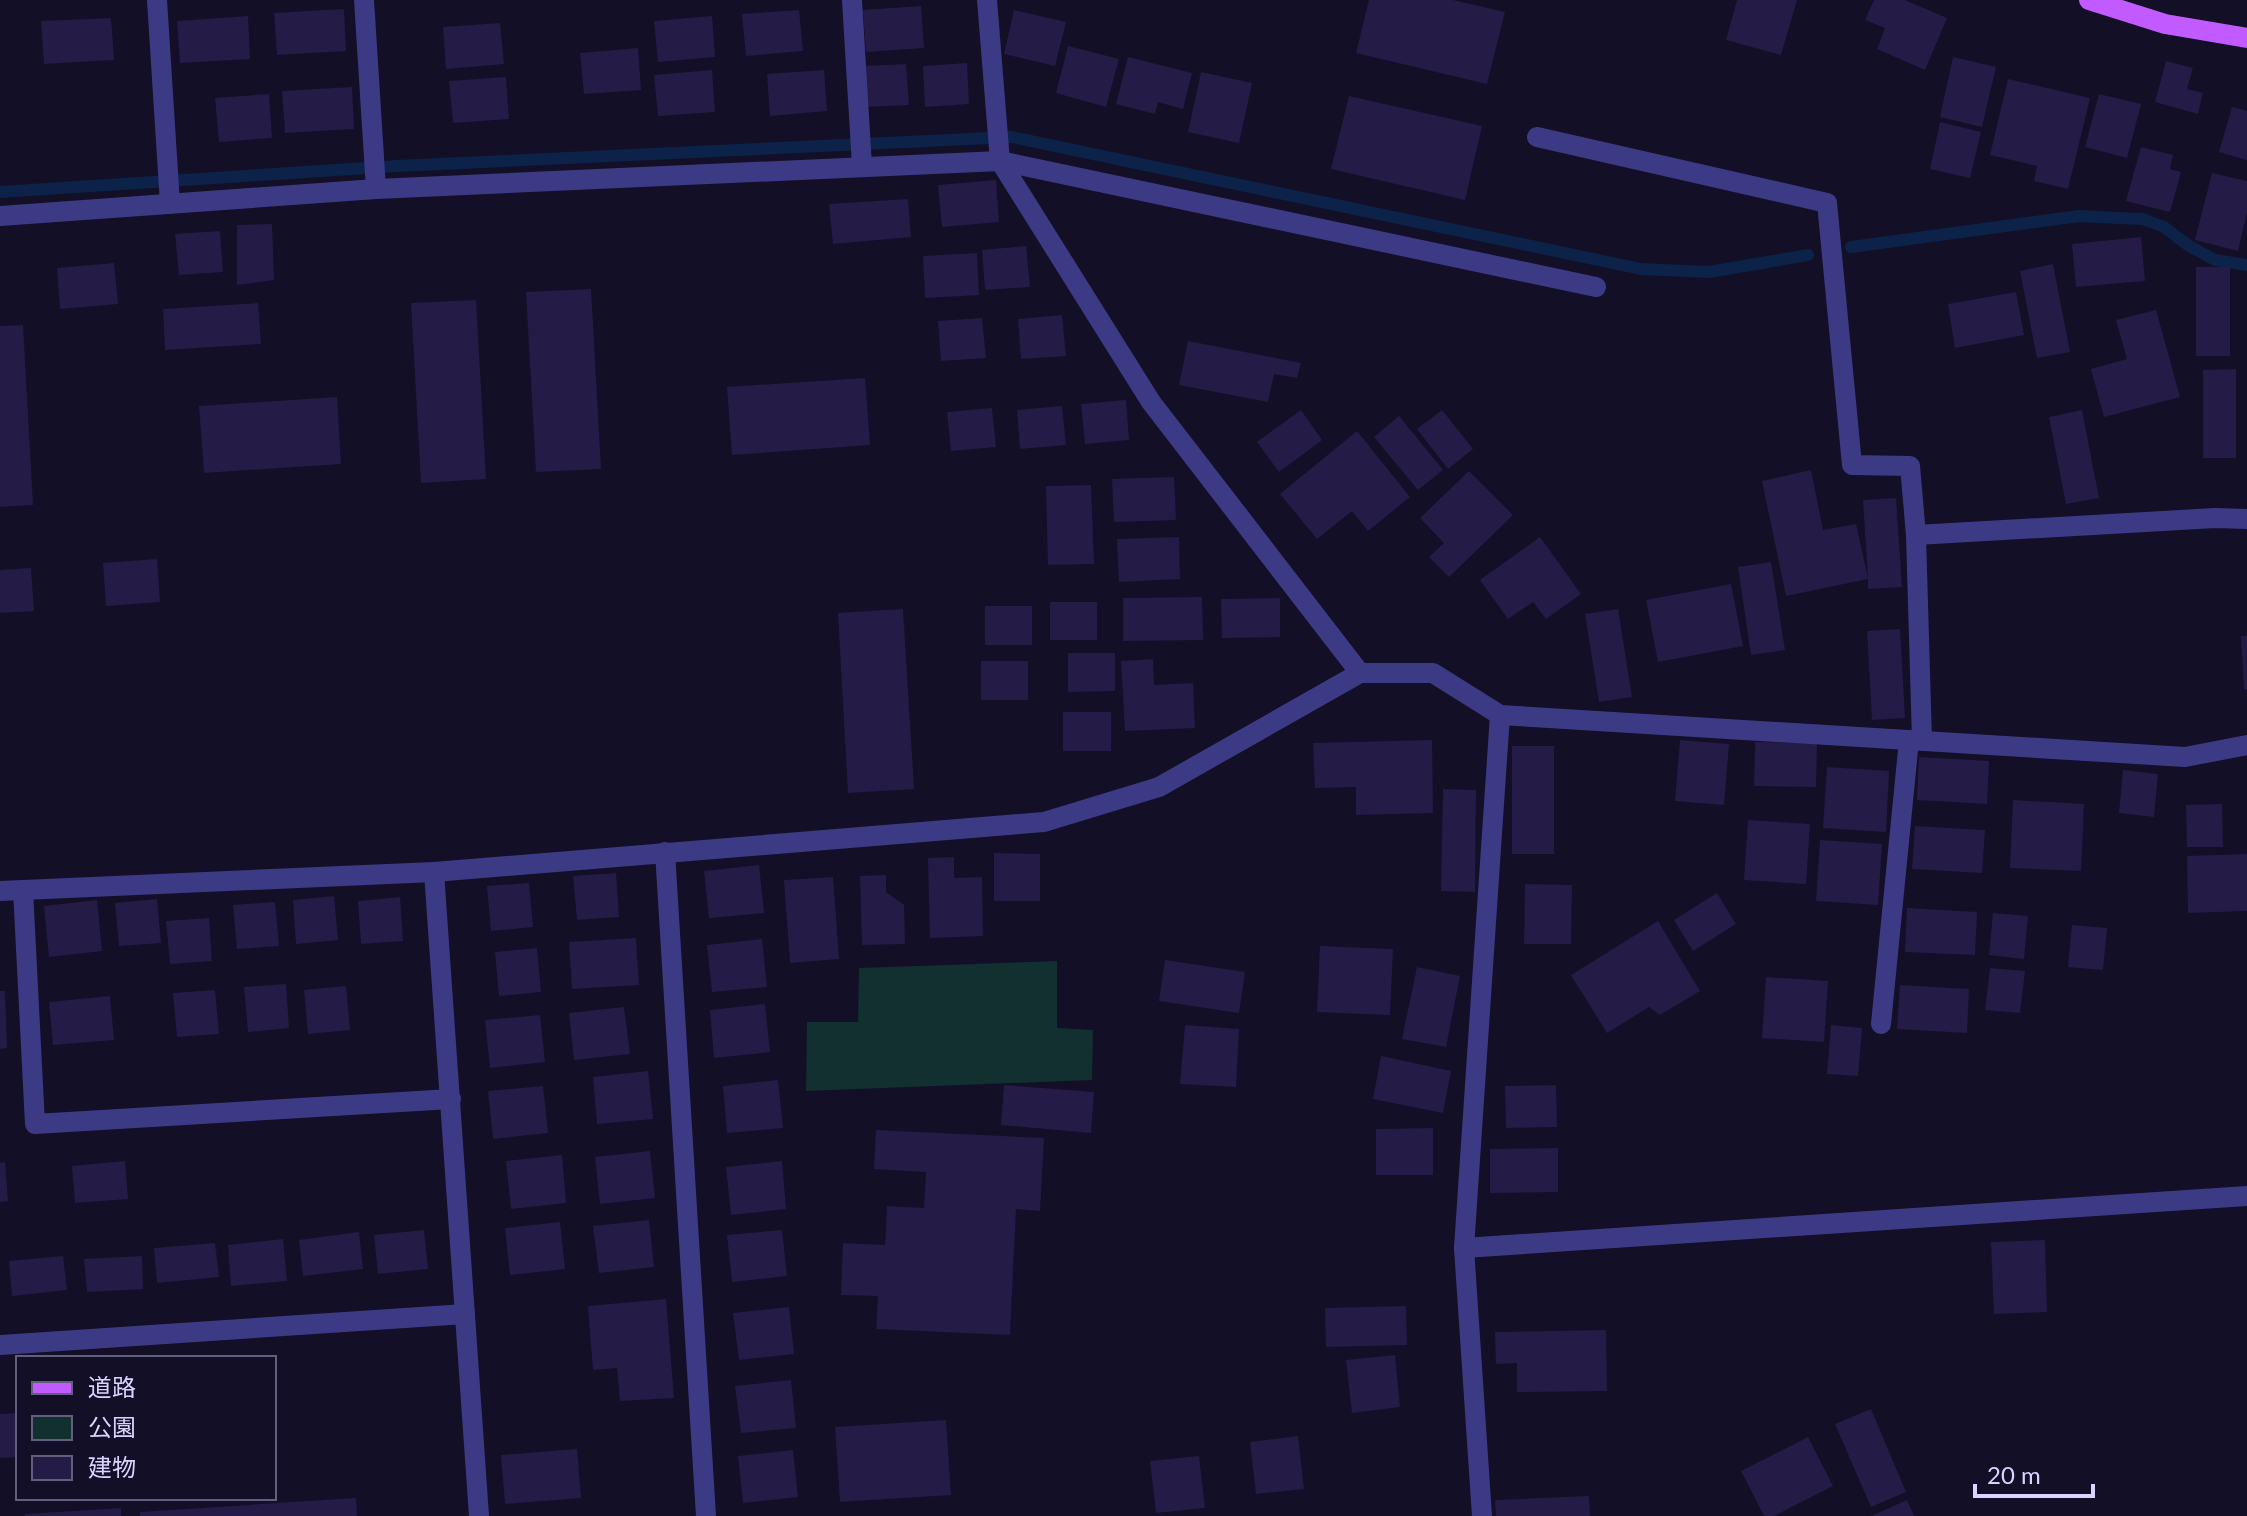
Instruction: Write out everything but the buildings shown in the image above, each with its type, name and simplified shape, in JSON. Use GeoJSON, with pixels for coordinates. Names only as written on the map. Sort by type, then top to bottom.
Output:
{"type":"FeatureCollection","features":[{"type":"Feature","properties":{"kind":"main road"},"geometry":{"type":"LineString","coordinates":[[2089,0],[2165,24],[2247,38]]}},
{"type":"Feature","properties":{"kind":"street"},"geometry":{"type":"LineString","coordinates":[[157,0],[170,204]]}},
{"type":"Feature","properties":{"kind":"street"},"geometry":{"type":"LineString","coordinates":[[364,0],[376,189]]}},
{"type":"Feature","properties":{"kind":"street"},"geometry":{"type":"LineString","coordinates":[[852,0],[862,166]]}},
{"type":"Feature","properties":{"kind":"street"},"geometry":{"type":"LineString","coordinates":[[987,0],[1000,161],[1151,402],[1360,673]]}},
{"type":"Feature","properties":{"kind":"street"},"geometry":{"type":"LineString","coordinates":[[1537,137],[1827,203],[1852,465],[1910,466],[1916,535],[1916,741],[1881,1024]]}},
{"type":"Feature","properties":{"kind":"street"},"geometry":{"type":"LineString","coordinates":[[0,216],[376,189],[1000,161],[1596,287]]}},
{"type":"Feature","properties":{"kind":"street"},"geometry":{"type":"LineString","coordinates":[[1916,535],[2215,518],[2247,519]]}},
{"type":"Feature","properties":{"kind":"street"},"geometry":{"type":"LineString","coordinates":[[0,891],[434,872],[1044,822],[1159,787],[1360,673],[1433,673],[1500,715],[2185,757],[2247,745]]}},
{"type":"Feature","properties":{"kind":"street"},"geometry":{"type":"LineString","coordinates":[[1482,1516],[1464,1248],[1500,715]]}},
{"type":"Feature","properties":{"kind":"street"},"geometry":{"type":"LineString","coordinates":[[665,852],[706,1516]]}},
{"type":"Feature","properties":{"kind":"street"},"geometry":{"type":"LineString","coordinates":[[434,872],[479,1516]]}},
{"type":"Feature","properties":{"kind":"street"},"geometry":{"type":"LineString","coordinates":[[23,890],[35,1124],[451,1099]]}},
{"type":"Feature","properties":{"kind":"street"},"geometry":{"type":"LineString","coordinates":[[1464,1248],[2247,1196]]}},
{"type":"Feature","properties":{"kind":"street"},"geometry":{"type":"LineString","coordinates":[[0,1345],[465,1314]]}},
{"type":"Feature","properties":{"kind":"green space"},"geometry":{"type":"Polygon","coordinates":[[[1057,961],[1057,1028],[1093,1030],[1092,1080],[806,1091],[807,1022],[858,1022],[859,968],[1057,961]]]}},
{"type":"Feature","properties":{"kind":"waterway"},"geometry":{"type":"LineString","coordinates":[[0,192],[397,166],[1012,137],[1641,269],[1709,272],[1808,255]]}},
{"type":"Feature","properties":{"kind":"waterway"},"geometry":{"type":"LineString","coordinates":[[1851,247],[2079,216],[2143,219],[2164,227],[2215,260],[2247,265]]}}]}
